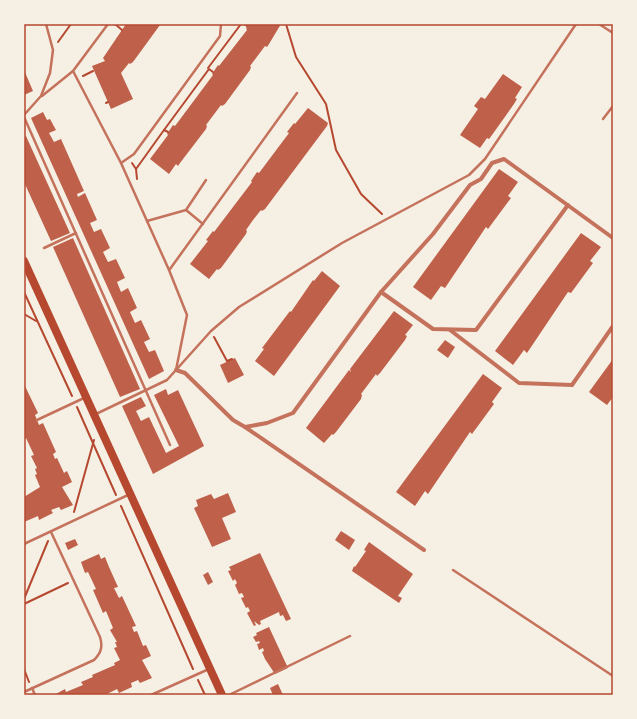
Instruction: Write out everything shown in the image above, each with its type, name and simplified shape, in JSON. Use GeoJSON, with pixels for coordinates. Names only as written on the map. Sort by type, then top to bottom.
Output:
{"type":"FeatureCollection","features":[{"type":"Feature","properties":{"kind":"main road"},"geometry":{"type":"LineString","coordinates":[[24,261],[222,695]]}},
{"type":"Feature","properties":{"kind":"street"},"geometry":{"type":"LineString","coordinates":[[245,427],[266,423],[293,413],[381,292],[433,234],[470,185],[481,178],[492,163],[504,159],[613,238]]}},
{"type":"Feature","properties":{"kind":"street"},"geometry":{"type":"LineString","coordinates":[[381,292],[433,329],[476,330],[568,205]]}},
{"type":"Feature","properties":{"kind":"street"},"geometry":{"type":"LineString","coordinates":[[450,329],[519,383],[572,384],[613,326]]}},
{"type":"Feature","properties":{"kind":"street"},"geometry":{"type":"LineString","coordinates":[[176,370],[185,373],[233,420],[424,550]]}},
{"type":"Feature","properties":{"kind":"lane"},"geometry":{"type":"LineString","coordinates":[[41,96],[50,73],[53,50],[46,24]]}},
{"type":"Feature","properties":{"kind":"lane"},"geometry":{"type":"LineString","coordinates":[[108,24],[74,71],[41,96],[24,116],[170,445]]}},
{"type":"Feature","properties":{"kind":"lane"},"geometry":{"type":"LineString","coordinates":[[121,163],[134,154],[220,36],[221,24]]}},
{"type":"Feature","properties":{"kind":"lane"},"geometry":{"type":"LineString","coordinates":[[94,415],[167,380],[211,331],[239,307],[264,291],[342,244],[469,175],[486,159],[576,24]]}},
{"type":"Feature","properties":{"kind":"lane"},"geometry":{"type":"LineString","coordinates":[[599,24],[613,33]]}},
{"type":"Feature","properties":{"kind":"lane"},"geometry":{"type":"LineString","coordinates":[[74,71],[121,163],[169,270],[187,315],[176,370]]}},
{"type":"Feature","properties":{"kind":"lane"},"geometry":{"type":"LineString","coordinates":[[169,270],[297,93]]}},
{"type":"Feature","properties":{"kind":"lane"},"geometry":{"type":"LineString","coordinates":[[603,119],[613,106]]}},
{"type":"Feature","properties":{"kind":"lane"},"geometry":{"type":"LineString","coordinates":[[147,221],[186,210],[206,180]]}},
{"type":"Feature","properties":{"kind":"lane"},"geometry":{"type":"LineString","coordinates":[[186,210],[203,224]]}},
{"type":"Feature","properties":{"kind":"lane"},"geometry":{"type":"LineString","coordinates":[[44,248],[76,233]]}},
{"type":"Feature","properties":{"kind":"lane"},"geometry":{"type":"LineString","coordinates":[[37,420],[86,397]]}},
{"type":"Feature","properties":{"kind":"lane"},"geometry":{"type":"LineString","coordinates":[[24,544],[130,494]]}},
{"type":"Feature","properties":{"kind":"lane"},"geometry":{"type":"LineString","coordinates":[[24,692],[94,660],[100,654],[102,646],[100,637],[51,532]]}},
{"type":"Feature","properties":{"kind":"lane"},"geometry":{"type":"LineString","coordinates":[[453,570],[613,676]]}},
{"type":"Feature","properties":{"kind":"lane"},"geometry":{"type":"LineString","coordinates":[[229,695],[350,636]]}},
{"type":"Feature","properties":{"kind":"lane"},"geometry":{"type":"LineString","coordinates":[[151,695],[209,669]]}},
{"type":"Feature","properties":{"kind":"lane"},"geometry":{"type":"LineString","coordinates":[[32,688],[35,695]]}},
{"type":"Feature","properties":{"kind":"path"},"geometry":{"type":"LineString","coordinates":[[53,50],[71,24]]}},
{"type":"Feature","properties":{"kind":"path"},"geometry":{"type":"LineString","coordinates":[[114,24],[122,30]]}},
{"type":"Feature","properties":{"kind":"path"},"geometry":{"type":"LineString","coordinates":[[136,169],[242,24],[247,26]]}},
{"type":"Feature","properties":{"kind":"path"},"geometry":{"type":"LineString","coordinates":[[286,24],[296,57],[326,104],[336,150],[361,194],[387,219]]}},
{"type":"Feature","properties":{"kind":"path"},"geometry":{"type":"LineString","coordinates":[[200,63],[213,72]]}},
{"type":"Feature","properties":{"kind":"path"},"geometry":{"type":"LineString","coordinates":[[164,130],[168,132]]}},
{"type":"Feature","properties":{"kind":"path"},"geometry":{"type":"LineString","coordinates":[[129,158],[136,169],[140,185]]}},
{"type":"Feature","properties":{"kind":"path"},"geometry":{"type":"LineString","coordinates":[[24,314],[37,321]]}},
{"type":"Feature","properties":{"kind":"path"},"geometry":{"type":"LineString","coordinates":[[211,331],[227,361],[232,359]]}},
{"type":"Feature","properties":{"kind":"path"},"geometry":{"type":"LineString","coordinates":[[72,522],[92,444]]}},
{"type":"Feature","properties":{"kind":"path"},"geometry":{"type":"LineString","coordinates":[[24,599],[51,532]]}},
{"type":"Feature","properties":{"kind":"path"},"geometry":{"type":"LineString","coordinates":[[24,604],[74,580]]}},
{"type":"Feature","properties":{"kind":"path"},"geometry":{"type":"LineString","coordinates":[[24,670],[32,688]]}},
{"type":"Feature","properties":{"kind":"building"},"geometry":{"type":"Polygon","coordinates":[[[126,24],[160,25],[133,62],[130,64],[129,63],[121,73],[133,99],[111,109],[92,66],[105,61],[103,58],[126,24]]]}},
{"type":"Feature","properties":{"kind":"building"},"geometry":{"type":"Polygon","coordinates":[[[249,24],[281,24],[267,47],[265,46],[250,66],[250,70],[225,104],[222,106],[221,105],[206,125],[206,129],[178,166],[176,164],[169,174],[150,159],[168,135],[167,134],[173,125],[175,126],[213,75],[212,74],[218,65],[219,66],[247,30],[246,28],[249,24]]]}},
{"type":"Feature","properties":{"kind":"building"},"geometry":{"type":"Polygon","coordinates":[[[24,70],[33,91],[24,95],[24,70]]]}},
{"type":"Feature","properties":{"kind":"building"},"geometry":{"type":"Polygon","coordinates":[[[503,74],[522,87],[515,98],[517,99],[514,104],[489,139],[487,138],[480,148],[460,135],[478,109],[474,106],[481,97],[485,99],[503,74]]]}},
{"type":"Feature","properties":{"kind":"building"},"geometry":{"type":"Polygon","coordinates":[[[308,108],[328,123],[327,126],[265,209],[262,211],[261,210],[253,220],[246,230],[246,234],[221,268],[218,270],[217,269],[209,279],[190,264],[208,241],[206,240],[213,231],[214,232],[252,182],[251,181],[257,172],[259,173],[289,133],[287,132],[308,108]]]}},
{"type":"Feature","properties":{"kind":"building"},"geometry":{"type":"Polygon","coordinates":[[[43,112],[47,120],[50,119],[56,130],[49,133],[54,142],[61,139],[84,191],[77,194],[78,197],[85,193],[97,220],[90,223],[94,232],[101,229],[110,248],[103,252],[108,262],[116,259],[125,278],[117,282],[121,292],[128,288],[137,308],[130,312],[135,323],[141,320],[150,339],[144,342],[149,352],[155,350],[164,371],[149,379],[31,118],[43,112]]]}},
{"type":"Feature","properties":{"kind":"building"},"geometry":{"type":"Polygon","coordinates":[[[26,136],[70,233],[51,241],[24,182],[24,137],[26,136]]]}},
{"type":"Feature","properties":{"kind":"building"},"geometry":{"type":"Polygon","coordinates":[[[499,169],[518,182],[508,196],[511,198],[488,229],[486,227],[445,288],[441,286],[431,300],[413,287],[499,169]]]}},
{"type":"Feature","properties":{"kind":"building"},"geometry":{"type":"Polygon","coordinates":[[[581,233],[601,247],[590,261],[593,263],[571,293],[568,292],[527,353],[524,350],[513,365],[495,351],[581,233]]]}},
{"type":"Feature","properties":{"kind":"building"},"geometry":{"type":"Polygon","coordinates":[[[73,238],[140,389],[120,397],[53,247],[73,238]]]}},
{"type":"Feature","properties":{"kind":"building"},"geometry":{"type":"Polygon","coordinates":[[[322,271],[340,286],[274,376],[255,361],[264,349],[262,348],[290,311],[291,312],[313,280],[314,281],[322,271]]]}},
{"type":"Feature","properties":{"kind":"building"},"geometry":{"type":"Polygon","coordinates":[[[394,311],[413,325],[405,335],[407,336],[405,340],[380,373],[377,376],[376,374],[361,394],[361,399],[336,432],[333,435],[332,434],[324,443],[306,428],[349,370],[351,372],[350,369],[394,311]]]}},
{"type":"Feature","properties":{"kind":"building"},"geometry":{"type":"Polygon","coordinates":[[[445,340],[455,347],[448,358],[437,350],[445,340]]]}},
{"type":"Feature","properties":{"kind":"building"},"geometry":{"type":"Polygon","coordinates":[[[235,358],[244,375],[228,383],[220,365],[235,358]]]}},
{"type":"Feature","properties":{"kind":"building"},"geometry":{"type":"Polygon","coordinates":[[[613,359],[613,397],[607,405],[589,392],[613,359]]]}},
{"type":"Feature","properties":{"kind":"building"},"geometry":{"type":"Polygon","coordinates":[[[483,374],[502,388],[492,402],[494,404],[472,434],[470,432],[428,494],[425,491],[415,506],[396,492],[483,374]]]}},
{"type":"Feature","properties":{"kind":"building"},"geometry":{"type":"Polygon","coordinates":[[[24,384],[38,413],[35,415],[39,425],[43,423],[56,452],[53,454],[55,459],[57,458],[64,473],[67,471],[72,482],[62,487],[73,505],[61,510],[59,507],[51,510],[53,513],[39,520],[38,516],[24,522],[24,497],[40,487],[35,475],[37,474],[35,469],[37,468],[31,456],[34,455],[26,438],[24,439],[24,384]]]}},
{"type":"Feature","properties":{"kind":"building"},"geometry":{"type":"Polygon","coordinates":[[[166,389],[168,395],[178,390],[204,446],[153,474],[122,406],[141,397],[146,406],[136,411],[141,421],[149,417],[166,453],[179,446],[154,395],[166,389]]]}},
{"type":"Feature","properties":{"kind":"building"},"geometry":{"type":"Polygon","coordinates":[[[228,493],[236,512],[222,518],[231,539],[212,547],[194,508],[198,506],[196,500],[211,494],[214,499],[228,493]]]}},
{"type":"Feature","properties":{"kind":"building"},"geometry":{"type":"Polygon","coordinates":[[[341,531],[355,540],[349,550],[335,540],[341,531]]]}},
{"type":"Feature","properties":{"kind":"building"},"geometry":{"type":"Polygon","coordinates":[[[75,539],[78,545],[68,550],[65,543],[75,539]]]}},
{"type":"Feature","properties":{"kind":"building"},"geometry":{"type":"Polygon","coordinates":[[[369,542],[413,574],[398,596],[402,598],[399,603],[352,571],[354,566],[355,567],[366,551],[364,550],[369,542]]]}},
{"type":"Feature","properties":{"kind":"building"},"geometry":{"type":"Polygon","coordinates":[[[260,553],[291,619],[286,621],[283,615],[280,616],[279,612],[260,621],[261,624],[259,625],[254,621],[256,625],[254,626],[247,613],[250,611],[248,607],[246,608],[241,598],[244,597],[242,593],[239,594],[235,585],[237,583],[235,579],[233,581],[228,571],[231,570],[229,567],[260,553]]]}},
{"type":"Feature","properties":{"kind":"building"},"geometry":{"type":"Polygon","coordinates":[[[99,554],[101,559],[105,557],[118,587],[114,588],[119,598],[122,596],[136,626],[132,627],[134,632],[137,631],[143,646],[146,645],[151,656],[142,660],[152,678],[140,683],[138,680],[131,683],[132,687],[119,693],[117,689],[105,695],[54,695],[65,689],[66,692],[83,685],[81,682],[93,677],[92,675],[115,665],[114,663],[120,660],[114,648],[117,647],[115,642],[117,642],[110,630],[113,628],[106,611],[103,613],[93,590],[96,589],[88,572],[85,573],[81,562],[99,554]]]}},
{"type":"Feature","properties":{"kind":"building"},"geometry":{"type":"Polygon","coordinates":[[[208,572],[213,582],[208,585],[203,575],[208,572]]]}},
{"type":"Feature","properties":{"kind":"building"},"geometry":{"type":"Polygon","coordinates":[[[269,627],[288,668],[275,674],[265,659],[262,652],[264,651],[263,648],[259,650],[257,644],[260,643],[259,641],[256,642],[253,637],[257,635],[256,633],[269,627]]]}},
{"type":"Feature","properties":{"kind":"building"},"geometry":{"type":"Polygon","coordinates":[[[278,684],[283,695],[273,695],[270,688],[278,684]]]}}]}
